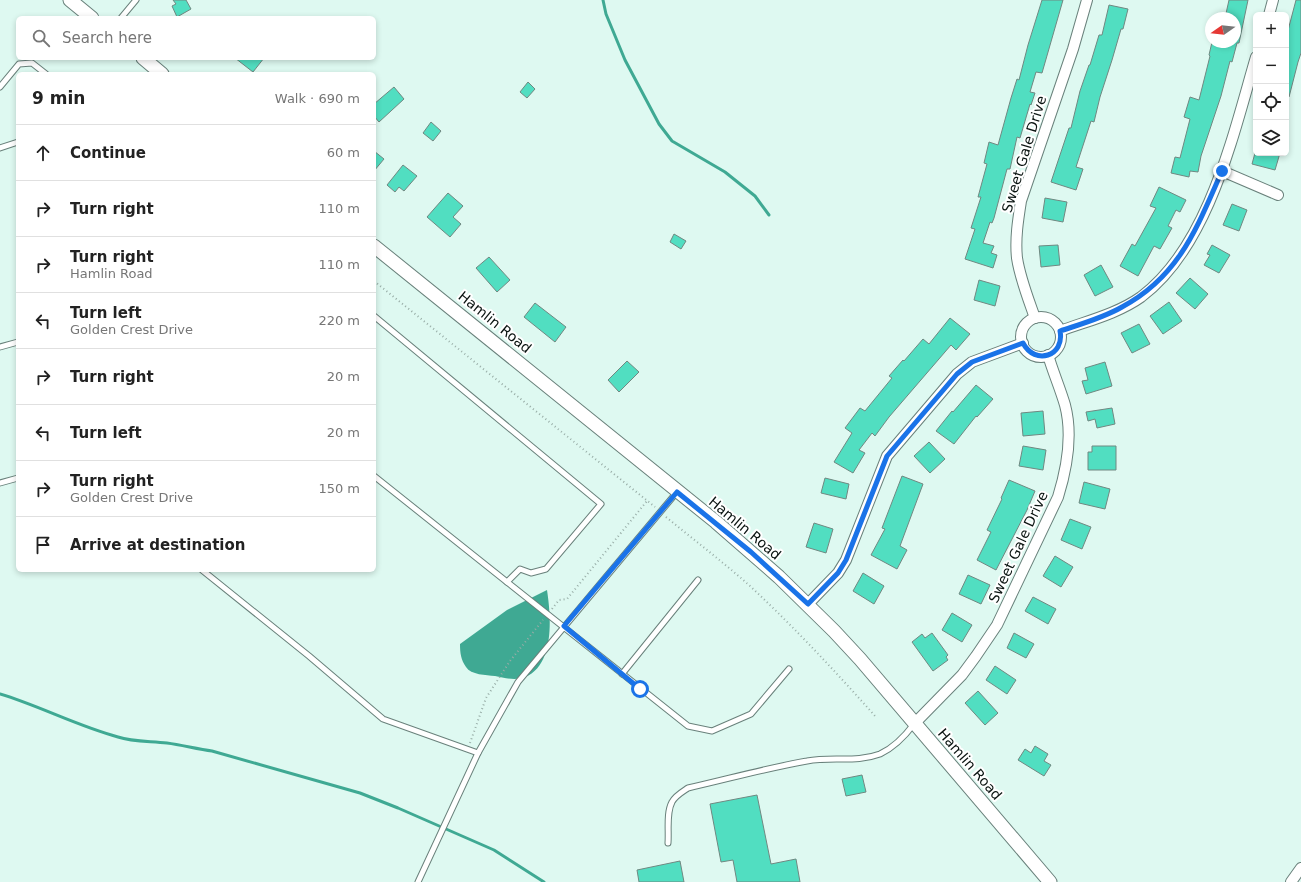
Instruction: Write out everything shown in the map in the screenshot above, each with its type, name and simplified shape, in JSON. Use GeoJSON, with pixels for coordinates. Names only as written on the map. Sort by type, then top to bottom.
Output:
{"type":"FeatureCollection","features":[{"type":"Feature","properties":{"kind":"street"},"geometry":{"type":"LineString","coordinates":[[70,0],[90,16]]}},
{"type":"Feature","properties":{"kind":"street","name":"Sweet Gale Drive"},"geometry":{"type":"LineString","coordinates":[[1035,318],[1017,258],[1016,240],[1021,201],[1073,49],[1087,0]]}},
{"type":"Feature","properties":{"kind":"street"},"geometry":{"type":"LineString","coordinates":[[1270,12],[1273,0]]}},
{"type":"Feature","properties":{"kind":"street"},"geometry":{"type":"LineString","coordinates":[[145,60],[156,71]]}},
{"type":"Feature","properties":{"kind":"street"},"geometry":{"type":"LineString","coordinates":[[1060,331],[1102,317],[1140,297],[1167,273],[1181,255],[1195,230],[1222,171],[1253,67]]}},
{"type":"Feature","properties":{"kind":"street"},"geometry":{"type":"LineString","coordinates":[[1222,171],[1278,195]]}},
{"type":"Feature","properties":{"kind":"street","name":"Hamlin Road"},"geometry":{"type":"LineString","coordinates":[[376,248],[565,399],[751,552],[808,604],[860,659],[1050,882]]}},
{"type":"Feature","properties":{"kind":"street"},"geometry":{"type":"LineString","coordinates":[[1040,317],[1050,319],[1060,331],[1061,336],[1059,345],[1048,355],[1033,355],[1023,343],[1023,328],[1030,320],[1035,318],[1040,317]]}},
{"type":"Feature","properties":{"kind":"street"},"geometry":{"type":"LineString","coordinates":[[808,604],[838,573],[846,560],[887,456],[957,374],[972,362],[1023,343]]}},
{"type":"Feature","properties":{"kind":"street","name":"Sweet Gale Drive"},"geometry":{"type":"LineString","coordinates":[[915,723],[962,675],[997,625],[1058,497],[1065,474],[1069,436],[1065,406],[1048,355]]}},
{"type":"Feature","properties":{"kind":"street"},"geometry":{"type":"LineString","coordinates":[[1291,882],[1301,868]]}},
{"type":"Feature","properties":{"kind":"lane"},"geometry":{"type":"LineString","coordinates":[[123,16],[136,0]]}},
{"type":"Feature","properties":{"kind":"lane"},"geometry":{"type":"LineString","coordinates":[[0,87],[20,64],[32,63],[43,72]]}},
{"type":"Feature","properties":{"kind":"lane"},"geometry":{"type":"LineString","coordinates":[[0,148],[16,143]]}},
{"type":"Feature","properties":{"kind":"lane"},"geometry":{"type":"LineString","coordinates":[[376,318],[601,504],[546,569],[531,573],[520,569],[507,582]]}},
{"type":"Feature","properties":{"kind":"lane"},"geometry":{"type":"LineString","coordinates":[[0,347],[16,343]]}},
{"type":"Feature","properties":{"kind":"lane"},"geometry":{"type":"LineString","coordinates":[[376,478],[688,726],[712,731],[751,714],[789,669]]}},
{"type":"Feature","properties":{"kind":"lane"},"geometry":{"type":"LineString","coordinates":[[0,483],[16,479]]}},
{"type":"Feature","properties":{"kind":"lane"},"geometry":{"type":"LineString","coordinates":[[418,882],[478,753],[518,682],[677,492]]}},
{"type":"Feature","properties":{"kind":"lane"},"geometry":{"type":"LineString","coordinates":[[204,572],[309,656],[383,719],[478,753]]}},
{"type":"Feature","properties":{"kind":"lane"},"geometry":{"type":"LineString","coordinates":[[622,674],[698,580]]}},
{"type":"Feature","properties":{"kind":"lane"},"geometry":{"type":"LineString","coordinates":[[668,843],[669,813],[672,803],[679,794],[688,788],[808,761],[829,758],[851,760],[881,753],[907,734],[915,723]]}},
{"type":"Feature","properties":{"kind":"path"},"geometry":{"type":"LineString","coordinates":[[376,283],[648,502],[567,600],[559,600],[556,604]]}},
{"type":"Feature","properties":{"kind":"path"},"geometry":{"type":"LineString","coordinates":[[669,520],[726,565],[780,615],[826,661],[874,716]]}},
{"type":"Feature","properties":{"kind":"path"},"geometry":{"type":"LineString","coordinates":[[468,749],[486,698],[507,666],[542,621]]}},
{"type":"Feature","properties":{"kind":"shaded area"},"geometry":{"type":"Polygon","coordinates":[[[547,590],[550,626],[549,639],[542,662],[535,671],[525,677],[514,679],[479,674],[468,670],[462,659],[460,644],[507,610],[547,590]]]}},
{"type":"Feature","properties":{"kind":"building"},"geometry":{"type":"Polygon","coordinates":[[[173,0],[186,0],[191,9],[177,16],[172,6],[176,4],[173,0]]]}},
{"type":"Feature","properties":{"kind":"building"},"geometry":{"type":"Polygon","coordinates":[[[1042,0],[1063,0],[1042,73],[1036,72],[1030,92],[1035,93],[1031,105],[1030,104],[1020,138],[1017,137],[1010,169],[1007,169],[994,218],[992,223],[990,222],[983,243],[994,246],[991,253],[997,255],[993,268],[965,259],[975,229],[971,228],[981,197],[978,197],[987,164],[984,163],[989,142],[998,145],[1017,79],[1019,80],[1042,0]]]}},
{"type":"Feature","properties":{"kind":"building"},"geometry":{"type":"Polygon","coordinates":[[[1229,0],[1248,0],[1241,33],[1241,12],[1226,12],[1229,0]]]}},
{"type":"Feature","properties":{"kind":"building"},"geometry":{"type":"Polygon","coordinates":[[[1296,0],[1301,0],[1301,53],[1289,97],[1289,48],[1289,27],[1296,0]]]}},
{"type":"Feature","properties":{"kind":"building"},"geometry":{"type":"Polygon","coordinates":[[[1109,5],[1128,9],[1123,29],[1121,29],[1100,97],[1094,122],[1091,121],[1076,167],[1083,169],[1076,190],[1051,182],[1069,128],[1071,128],[1080,91],[1099,35],[1102,35],[1109,5]]]}},
{"type":"Feature","properties":{"kind":"building"},"geometry":{"type":"Polygon","coordinates":[[[1211,48],[1236,48],[1232,62],[1230,61],[1221,96],[1201,156],[1198,172],[1190,171],[1189,177],[1171,173],[1175,157],[1180,158],[1190,119],[1184,117],[1190,97],[1199,100],[1211,48]]]}},
{"type":"Feature","properties":{"kind":"building"},"geometry":{"type":"Polygon","coordinates":[[[238,60],[262,60],[253,72],[238,60]]]}},
{"type":"Feature","properties":{"kind":"building"},"geometry":{"type":"Polygon","coordinates":[[[528,82],[535,89],[527,98],[520,92],[528,82]]]}},
{"type":"Feature","properties":{"kind":"building"},"geometry":{"type":"Polygon","coordinates":[[[394,87],[404,99],[379,122],[376,118],[376,102],[394,87]]]}},
{"type":"Feature","properties":{"kind":"building"},"geometry":{"type":"Polygon","coordinates":[[[431,122],[441,131],[433,141],[423,133],[431,122]]]}},
{"type":"Feature","properties":{"kind":"building"},"geometry":{"type":"Polygon","coordinates":[[[376,153],[384,159],[376,169],[376,153]]]}},
{"type":"Feature","properties":{"kind":"building"},"geometry":{"type":"Polygon","coordinates":[[[1254,156],[1279,156],[1275,170],[1252,164],[1254,156]]]}},
{"type":"Feature","properties":{"kind":"building"},"geometry":{"type":"Polygon","coordinates":[[[403,165],[417,176],[404,191],[399,187],[395,192],[387,185],[403,165]]]}},
{"type":"Feature","properties":{"kind":"building"},"geometry":{"type":"Polygon","coordinates":[[[1159,187],[1186,200],[1180,212],[1176,210],[1168,226],[1172,228],[1160,249],[1154,246],[1138,276],[1120,266],[1132,244],[1135,246],[1156,208],[1150,206],[1159,187]]]}},
{"type":"Feature","properties":{"kind":"building"},"geometry":{"type":"Polygon","coordinates":[[[448,193],[463,206],[453,217],[461,224],[450,237],[427,217],[448,193]]]}},
{"type":"Feature","properties":{"kind":"building"},"geometry":{"type":"Polygon","coordinates":[[[1045,198],[1067,202],[1063,222],[1042,218],[1045,198]]]}},
{"type":"Feature","properties":{"kind":"building"},"geometry":{"type":"Polygon","coordinates":[[[1232,204],[1247,210],[1239,231],[1223,225],[1232,204]]]}},
{"type":"Feature","properties":{"kind":"building"},"geometry":{"type":"Polygon","coordinates":[[[674,234],[686,241],[681,249],[670,242],[674,234]]]}},
{"type":"Feature","properties":{"kind":"building"},"geometry":{"type":"Polygon","coordinates":[[[1058,245],[1060,265],[1041,267],[1039,246],[1058,245]]]}},
{"type":"Feature","properties":{"kind":"building"},"geometry":{"type":"Polygon","coordinates":[[[1212,245],[1230,255],[1219,273],[1204,265],[1210,255],[1207,254],[1212,245]]]}},
{"type":"Feature","properties":{"kind":"building"},"geometry":{"type":"Polygon","coordinates":[[[489,257],[510,280],[497,292],[476,268],[489,257]]]}},
{"type":"Feature","properties":{"kind":"building"},"geometry":{"type":"Polygon","coordinates":[[[1101,265],[1113,287],[1095,296],[1084,275],[1101,265]]]}},
{"type":"Feature","properties":{"kind":"building"},"geometry":{"type":"Polygon","coordinates":[[[1190,278],[1208,294],[1195,309],[1176,293],[1190,278]]]}},
{"type":"Feature","properties":{"kind":"building"},"geometry":{"type":"Polygon","coordinates":[[[979,280],[1000,286],[995,306],[974,300],[979,280]]]}},
{"type":"Feature","properties":{"kind":"building"},"geometry":{"type":"Polygon","coordinates":[[[1169,302],[1182,321],[1163,334],[1150,316],[1169,302]]]}},
{"type":"Feature","properties":{"kind":"building"},"geometry":{"type":"Polygon","coordinates":[[[535,303],[566,327],[555,342],[524,317],[535,303]]]}},
{"type":"Feature","properties":{"kind":"building"},"geometry":{"type":"Polygon","coordinates":[[[950,318],[970,334],[956,350],[951,345],[889,417],[875,436],[872,433],[859,450],[865,453],[853,473],[834,462],[852,433],[845,428],[860,408],[865,411],[892,378],[889,376],[903,360],[904,361],[923,339],[929,344],[950,318]]]}},
{"type":"Feature","properties":{"kind":"building"},"geometry":{"type":"Polygon","coordinates":[[[1139,324],[1150,344],[1132,353],[1121,333],[1139,324]]]}},
{"type":"Feature","properties":{"kind":"building"},"geometry":{"type":"Polygon","coordinates":[[[627,361],[639,372],[619,392],[608,380],[627,361]]]}},
{"type":"Feature","properties":{"kind":"building"},"geometry":{"type":"Polygon","coordinates":[[[1105,362],[1112,386],[1086,394],[1082,381],[1088,380],[1085,368],[1105,362]]]}},
{"type":"Feature","properties":{"kind":"building"},"geometry":{"type":"Polygon","coordinates":[[[976,385],[993,399],[977,417],[976,416],[954,444],[936,431],[976,385]]]}},
{"type":"Feature","properties":{"kind":"building"},"geometry":{"type":"Polygon","coordinates":[[[1112,408],[1115,424],[1097,428],[1095,419],[1088,421],[1086,412],[1112,408]]]}},
{"type":"Feature","properties":{"kind":"building"},"geometry":{"type":"Polygon","coordinates":[[[1043,411],[1045,434],[1023,436],[1021,413],[1043,411]]]}},
{"type":"Feature","properties":{"kind":"building"},"geometry":{"type":"Polygon","coordinates":[[[929,442],[945,459],[930,473],[914,456],[929,442]]]}},
{"type":"Feature","properties":{"kind":"building"},"geometry":{"type":"Polygon","coordinates":[[[1023,446],[1046,450],[1043,470],[1019,466],[1023,446]]]}},
{"type":"Feature","properties":{"kind":"building"},"geometry":{"type":"Polygon","coordinates":[[[1092,446],[1116,446],[1116,470],[1088,470],[1088,452],[1092,452],[1092,446]]]}},
{"type":"Feature","properties":{"kind":"building"},"geometry":{"type":"Polygon","coordinates":[[[902,476],[923,484],[900,546],[907,550],[897,569],[871,555],[885,529],[882,528],[902,476]]]}},
{"type":"Feature","properties":{"kind":"building"},"geometry":{"type":"Polygon","coordinates":[[[825,478],[849,484],[846,499],[821,493],[825,478]]]}},
{"type":"Feature","properties":{"kind":"building"},"geometry":{"type":"Polygon","coordinates":[[[1009,480],[1035,491],[1027,510],[996,570],[977,560],[991,532],[987,530],[1002,499],[1001,498],[1009,480]]]}},
{"type":"Feature","properties":{"kind":"building"},"geometry":{"type":"Polygon","coordinates":[[[1084,482],[1110,489],[1105,509],[1079,503],[1084,482]]]}},
{"type":"Feature","properties":{"kind":"building"},"geometry":{"type":"Polygon","coordinates":[[[1070,519],[1091,527],[1082,549],[1061,540],[1070,519]]]}},
{"type":"Feature","properties":{"kind":"building"},"geometry":{"type":"Polygon","coordinates":[[[814,523],[833,529],[826,553],[806,547],[814,523]]]}},
{"type":"Feature","properties":{"kind":"building"},"geometry":{"type":"Polygon","coordinates":[[[1055,556],[1073,567],[1061,587],[1043,576],[1055,556]]]}},
{"type":"Feature","properties":{"kind":"building"},"geometry":{"type":"Polygon","coordinates":[[[863,573],[884,586],[874,604],[853,591],[863,573]]]}},
{"type":"Feature","properties":{"kind":"building"},"geometry":{"type":"Polygon","coordinates":[[[968,575],[990,585],[981,604],[959,594],[968,575]]]}},
{"type":"Feature","properties":{"kind":"building"},"geometry":{"type":"Polygon","coordinates":[[[1033,597],[1056,609],[1048,624],[1025,611],[1033,597]]]}},
{"type":"Feature","properties":{"kind":"building"},"geometry":{"type":"Polygon","coordinates":[[[952,613],[972,625],[962,642],[942,630],[952,613]]]}},
{"type":"Feature","properties":{"kind":"building"},"geometry":{"type":"Polygon","coordinates":[[[932,633],[948,655],[946,657],[948,660],[933,671],[912,642],[922,634],[925,638],[932,633]]]}},
{"type":"Feature","properties":{"kind":"building"},"geometry":{"type":"Polygon","coordinates":[[[1014,633],[1034,644],[1026,658],[1007,648],[1014,633]]]}},
{"type":"Feature","properties":{"kind":"building"},"geometry":{"type":"Polygon","coordinates":[[[995,666],[1016,680],[1007,694],[986,680],[995,666]]]}},
{"type":"Feature","properties":{"kind":"building"},"geometry":{"type":"Polygon","coordinates":[[[978,691],[998,713],[985,725],[965,703],[978,691]]]}},
{"type":"Feature","properties":{"kind":"building"},"geometry":{"type":"Polygon","coordinates":[[[1035,746],[1048,754],[1044,761],[1051,765],[1044,776],[1018,760],[1025,749],[1031,753],[1035,746]]]}},
{"type":"Feature","properties":{"kind":"building"},"geometry":{"type":"Polygon","coordinates":[[[862,775],[866,792],[846,796],[842,779],[862,775]]]}},
{"type":"Feature","properties":{"kind":"building"},"geometry":{"type":"Polygon","coordinates":[[[757,795],[771,864],[796,859],[800,882],[737,882],[733,860],[721,862],[710,804],[757,795]]]}},
{"type":"Feature","properties":{"kind":"building"},"geometry":{"type":"Polygon","coordinates":[[[680,861],[684,882],[639,882],[637,870],[680,861]]]}},
{"type":"Feature","properties":{"kind":"waterway"},"geometry":{"type":"LineString","coordinates":[[603,0],[606,14],[625,60],[659,124],[672,141],[725,172],[755,196],[769,215]]}},
{"type":"Feature","properties":{"kind":"waterway"},"geometry":{"type":"LineString","coordinates":[[0,694],[124,739],[167,743],[212,751],[360,793],[494,850],[544,882]]}},
{"type":"Feature","properties":{"kind":"route"},"geometry":{"type":"LineString","coordinates":[[640,689],[564,626],[677,492],[716,522],[808,604],[838,573],[846,560],[887,456],[957,374],[972,362],[1023,343],[1025,348],[1033,355],[1048,355],[1059,345],[1061,336],[1060,331],[1102,317],[1140,297],[1167,273],[1181,255],[1195,230],[1222,171]]}}]}
